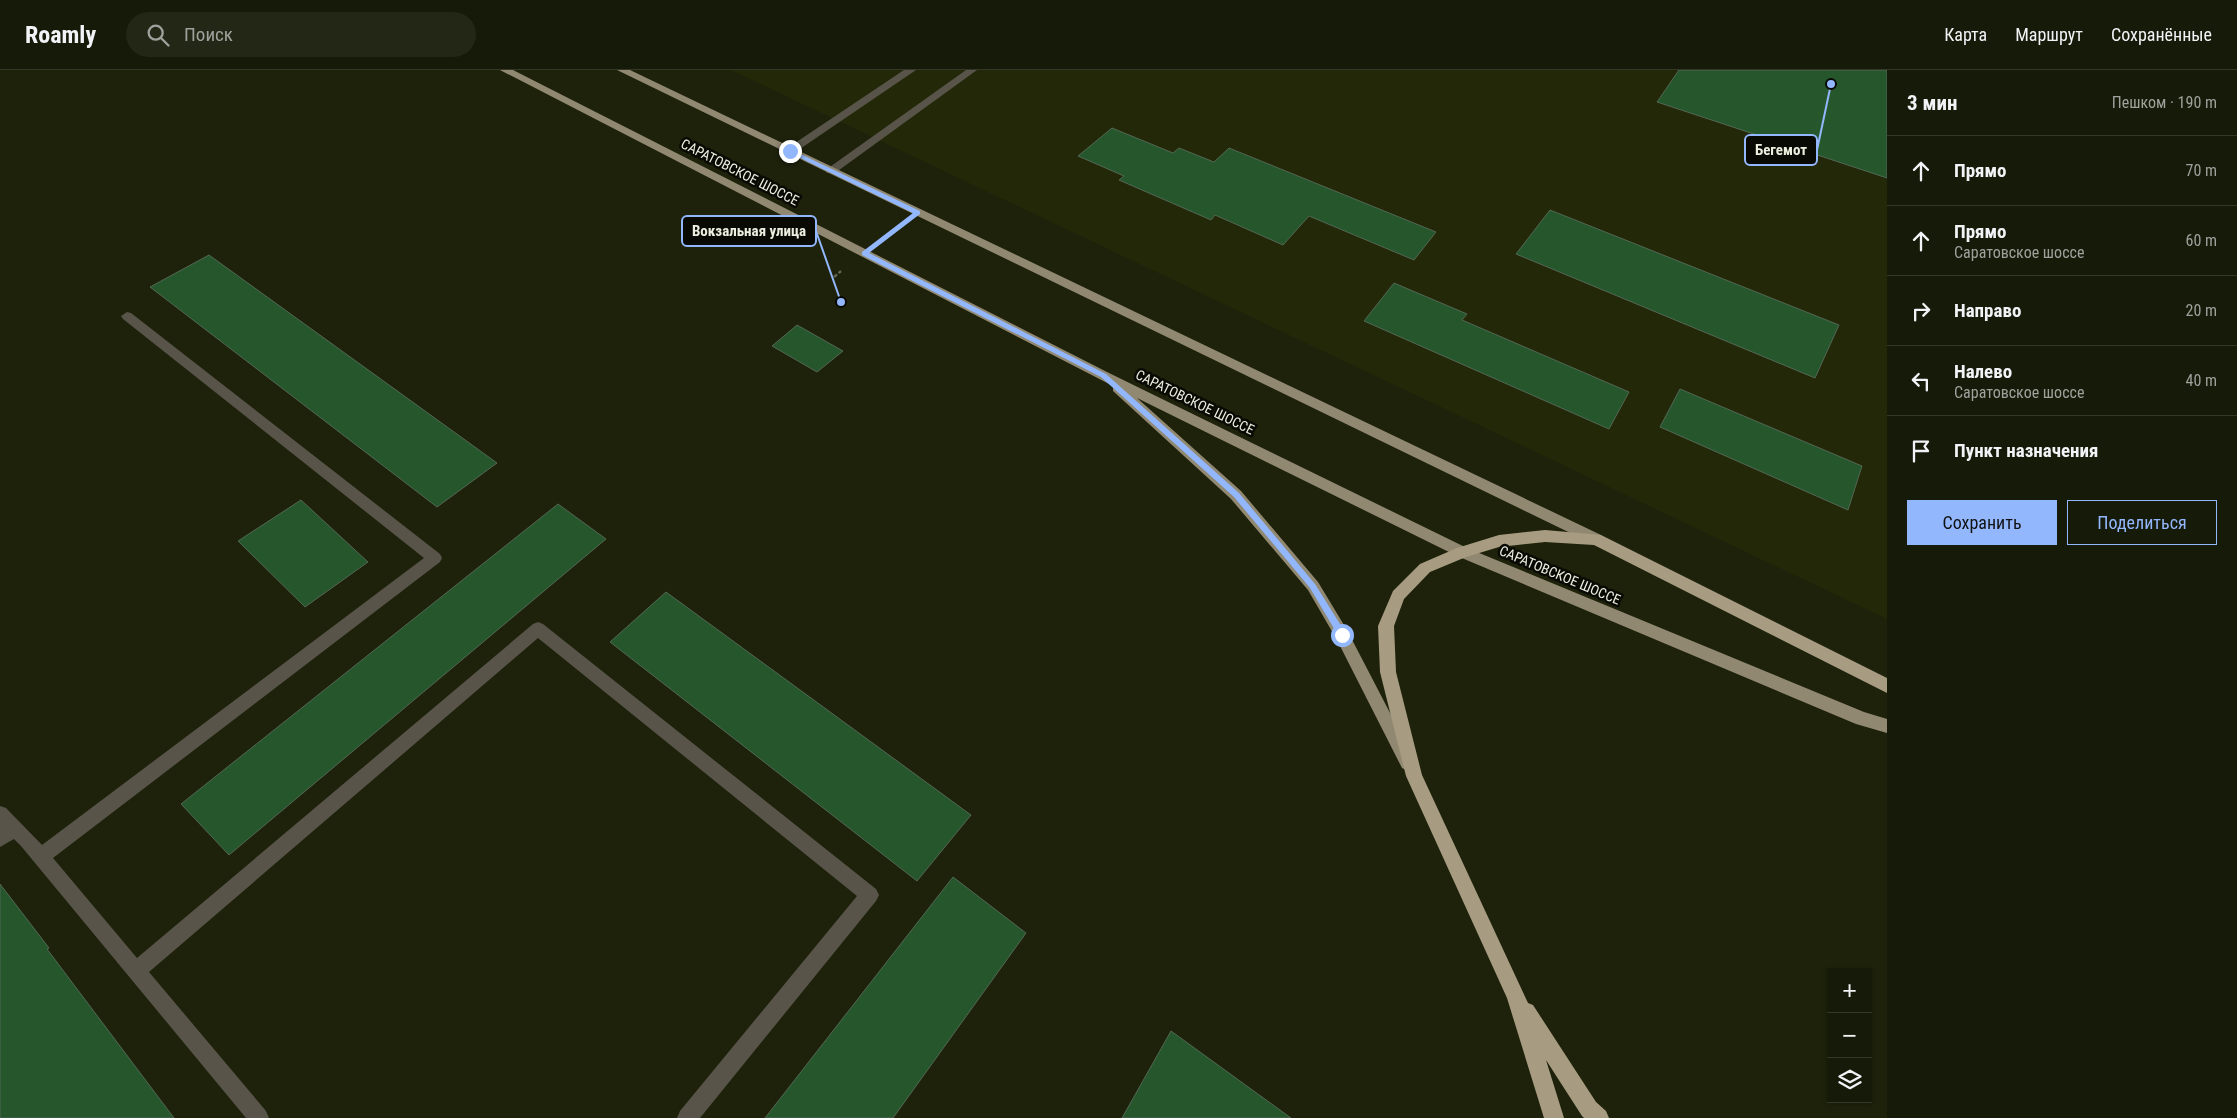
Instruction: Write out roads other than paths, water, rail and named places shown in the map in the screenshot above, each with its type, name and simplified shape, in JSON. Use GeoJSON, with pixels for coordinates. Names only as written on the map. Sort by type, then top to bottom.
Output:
{"type":"FeatureCollection","features":[{"type":"Feature","properties":{"kind":"highway"},"geometry":{"type":"LineString","coordinates":[[1554,1118],[1516,996],[1414,776],[1388,672],[1386,626],[1398,595],[1425,568],[1462,552],[1499,541],[1545,536],[1596,539],[1887,686]]}},
{"type":"Feature","properties":{"kind":"highway"},"geometry":{"type":"LineString","coordinates":[[1516,996],[1590,1109],[1600,1118]]}},
{"type":"Feature","properties":{"kind":"main road","name":"САРАТОВСКОЕ ШОССЕ"},"geometry":{"type":"LineString","coordinates":[[505,70],[1104,376],[1462,552],[1862,719],[1887,726]]}},
{"type":"Feature","properties":{"kind":"main road"},"geometry":{"type":"LineString","coordinates":[[622,70],[1596,539]]}},
{"type":"Feature","properties":{"kind":"main road"},"geometry":{"type":"LineString","coordinates":[[1104,376],[1236,495],[1313,586],[1342,635],[1414,776]]}},
{"type":"Feature","properties":{"kind":"lane"},"geometry":{"type":"LineString","coordinates":[[790,151],[911,70]]}},
{"type":"Feature","properties":{"kind":"lane"},"geometry":{"type":"LineString","coordinates":[[831,171],[972,70]]}},
{"type":"Feature","properties":{"kind":"lane"},"geometry":{"type":"LineString","coordinates":[[40,857],[435,558],[127,316]]}},
{"type":"Feature","properties":{"kind":"lane"},"geometry":{"type":"LineString","coordinates":[[136,971],[538,628],[870,894],[687,1118]]}},
{"type":"Feature","properties":{"kind":"lane"},"geometry":{"type":"LineString","coordinates":[[0,814],[7,833],[27,840],[259,1118]]}},
{"type":"Feature","properties":{"kind":"place","name":"Бегемот"},"geometry":{"type":"Point","coordinates":[1831,84]}},
{"type":"Feature","properties":{"kind":"place","name":"Вокзальная улица"},"geometry":{"type":"Point","coordinates":[841,302]}}]}
